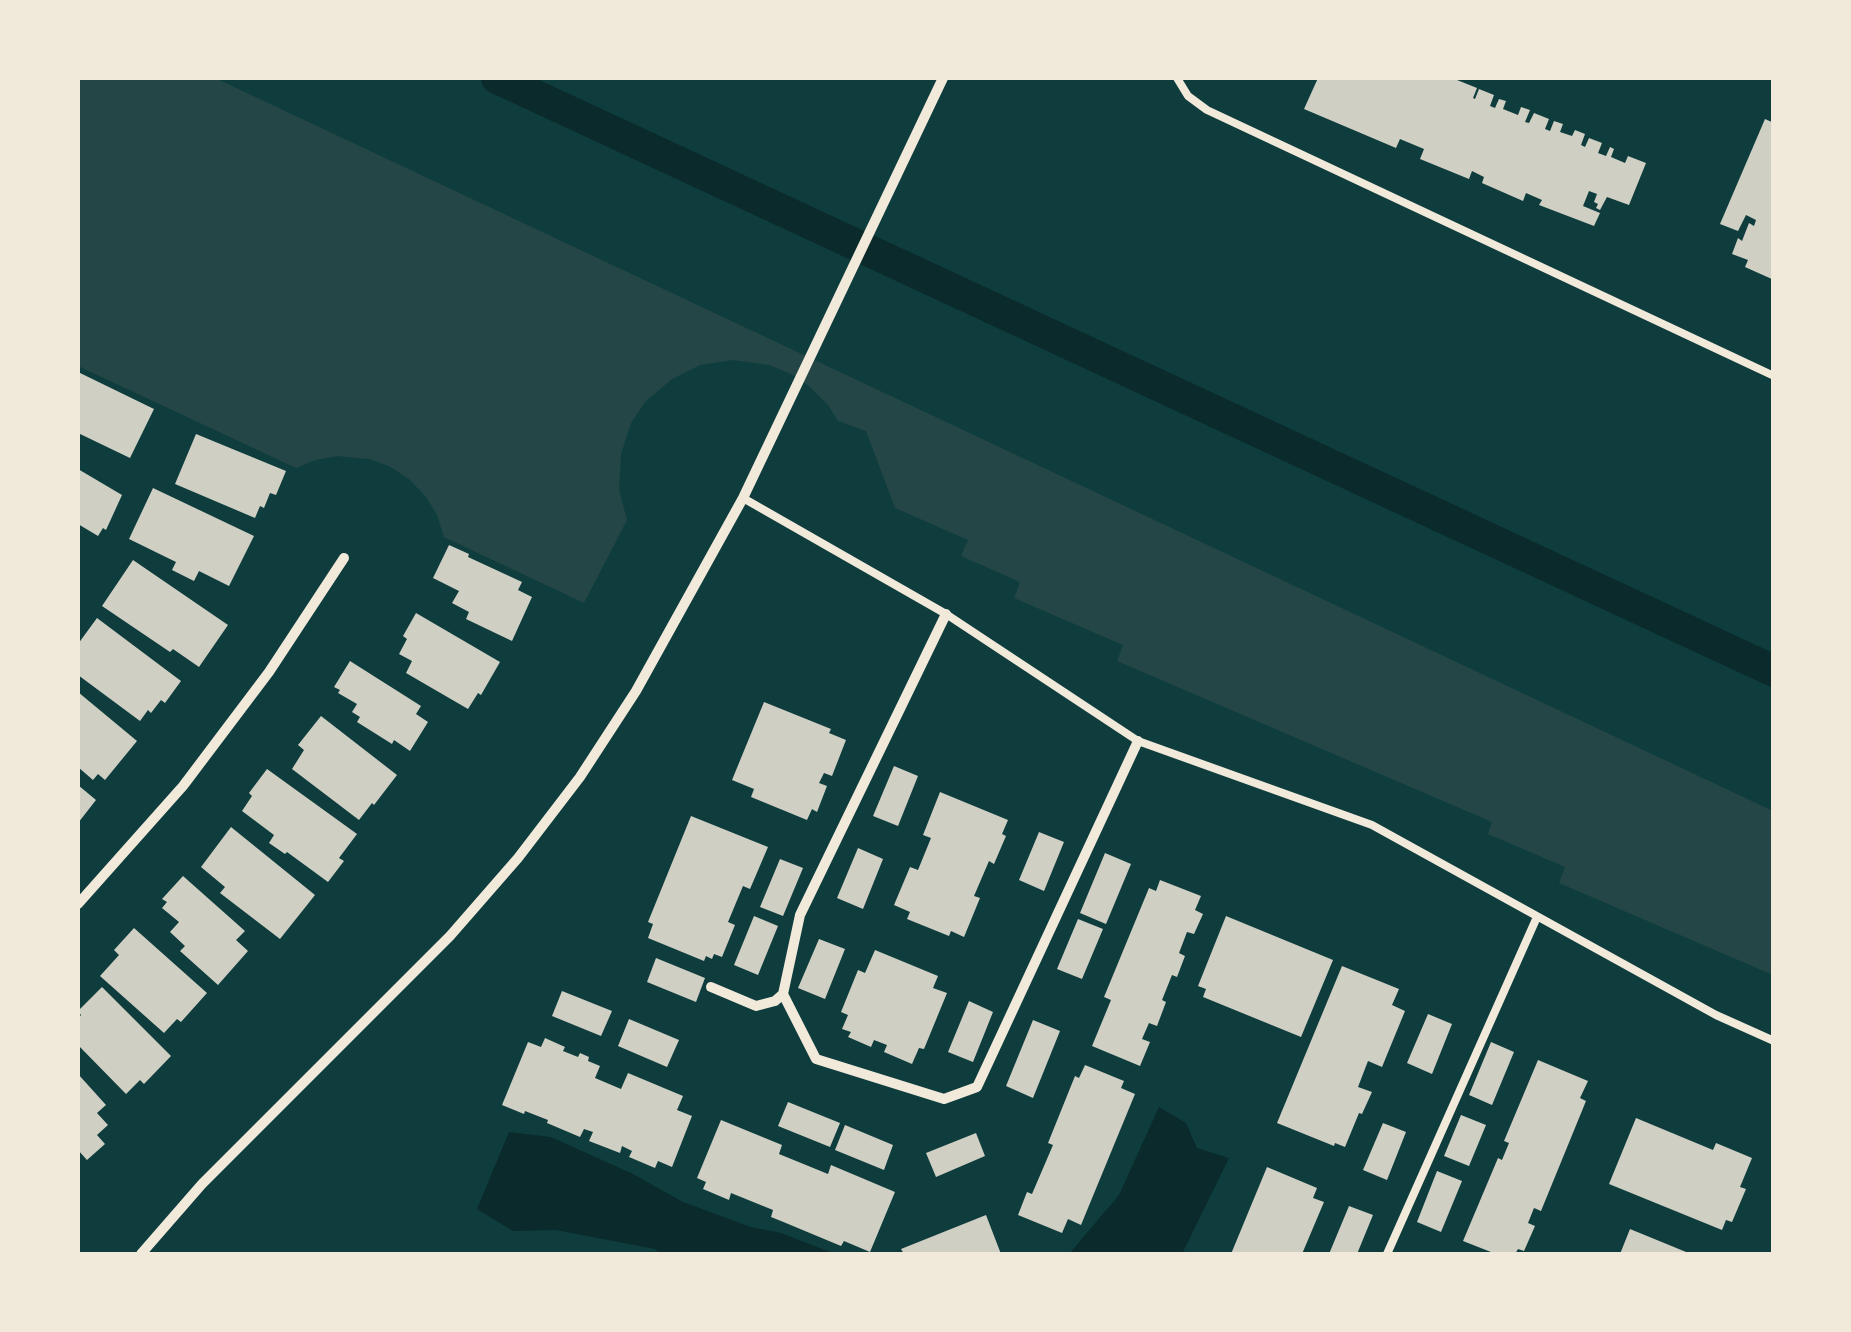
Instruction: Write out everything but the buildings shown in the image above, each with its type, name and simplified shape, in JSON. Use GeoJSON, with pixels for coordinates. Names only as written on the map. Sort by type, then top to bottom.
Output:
{"type":"FeatureCollection","features":[{"type":"Feature","properties":{"kind":"street"},"geometry":{"type":"LineString","coordinates":[[141,1254],[202,1184],[450,936],[518,858],[580,777],[636,691],[743,498],[943,78]]}},
{"type":"Feature","properties":{"kind":"street"},"geometry":{"type":"LineString","coordinates":[[78,904],[183,786],[269,672],[344,558]]}},
{"type":"Feature","properties":{"kind":"street"},"geometry":{"type":"LineString","coordinates":[[711,987],[756,1006],[775,1001],[782,994],[800,914],[946,614]]}},
{"type":"Feature","properties":{"kind":"street"},"geometry":{"type":"LineString","coordinates":[[782,994],[816,1058],[944,1099],[977,1087],[1138,741]]}},
{"type":"Feature","properties":{"kind":"lane"},"geometry":{"type":"LineString","coordinates":[[1177,78],[1188,96],[1207,110],[1774,376]]}},
{"type":"Feature","properties":{"kind":"lane"},"geometry":{"type":"LineString","coordinates":[[743,498],[946,614],[1138,741],[1372,825],[1716,1015],[1774,1041]]}},
{"type":"Feature","properties":{"kind":"lane"},"geometry":{"type":"LineString","coordinates":[[1387,1254],[1537,917]]}},
{"type":"Feature","properties":{"kind":"shaded area"},"geometry":{"type":"Polygon","coordinates":[[[78,78],[215,78],[1773,811],[1773,975],[1559,883],[1565,867],[1488,834],[1492,822],[1117,661],[1123,645],[1014,598],[1020,582],[961,556],[968,540],[895,508],[866,431],[838,421],[809,386],[769,365],[733,360],[700,365],[672,379],[645,402],[631,423],[621,454],[619,490],[627,520],[584,603],[444,537],[426,497],[389,466],[369,459],[337,456],[296,468],[78,366],[78,78]]]}},
{"type":"Feature","properties":{"kind":"shaded area"},"geometry":{"type":"Polygon","coordinates":[[[1159,1107],[1186,1123],[1197,1148],[1229,1158],[1182,1254],[1069,1254],[1119,1195],[1159,1107]]]}},
{"type":"Feature","properties":{"kind":"shaded area"},"geometry":{"type":"Polygon","coordinates":[[[509,1132],[551,1137],[633,1174],[683,1202],[835,1254],[660,1254],[655,1249],[556,1230],[513,1231],[477,1209],[509,1132]]]}},
{"type":"Feature","properties":{"kind":"waterway"},"geometry":{"type":"LineString","coordinates":[[497,78],[1774,671]]}}]}
